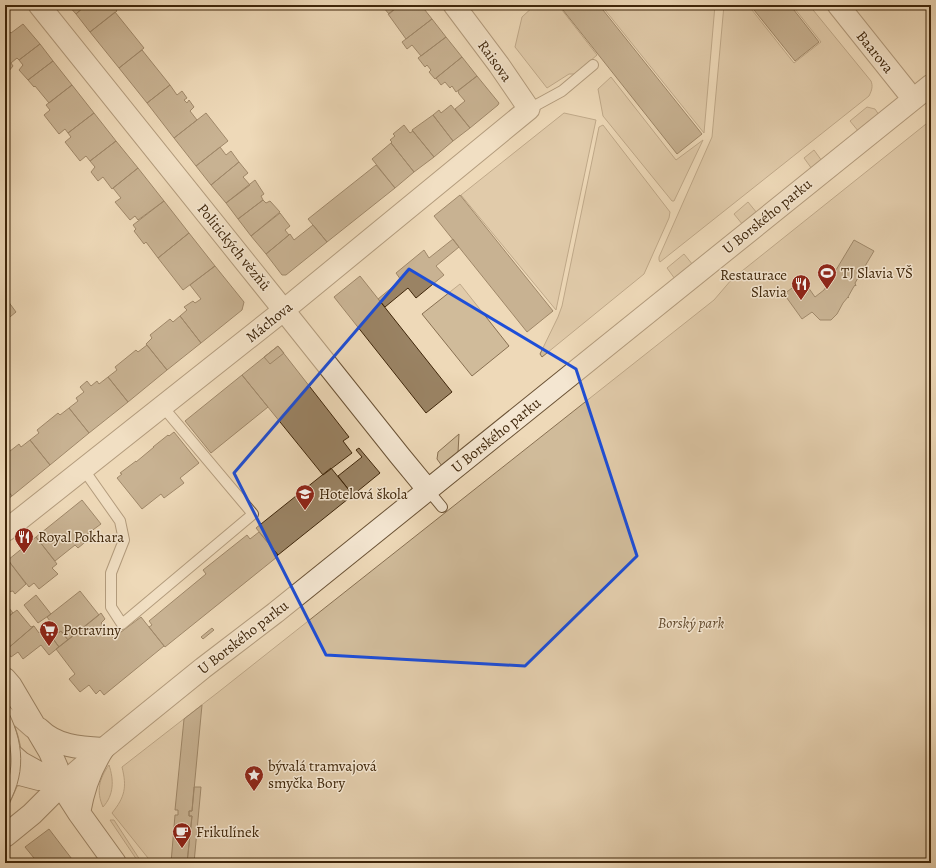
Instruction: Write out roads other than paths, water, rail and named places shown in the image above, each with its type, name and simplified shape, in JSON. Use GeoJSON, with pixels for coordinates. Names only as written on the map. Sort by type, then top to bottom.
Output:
{"type":"FeatureCollection","features":[{"type":"Feature","properties":{"kind":"main road"},"geometry":{"type":"LineString","coordinates":[[5,679],[11,686],[50,752],[62,785],[79,813],[116,863]]}},
{"type":"Feature","properties":{"kind":"main road"},"geometry":{"type":"LineString","coordinates":[[32,722],[43,734],[57,742],[73,747],[103,749],[85,784],[79,813]]}},
{"type":"Feature","properties":{"kind":"main road"},"geometry":{"type":"LineString","coordinates":[[10,765],[20,774],[62,785]]}},
{"type":"Feature","properties":{"kind":"main road"},"geometry":{"type":"LineString","coordinates":[[5,836],[32,814],[62,785]]}},
{"type":"Feature","properties":{"kind":"main road"},"geometry":{"type":"LineString","coordinates":[[32,814],[48,810],[64,810],[79,813]]}},
{"type":"Feature","properties":{"kind":"street","name":"Politických vězňů"},"geometry":{"type":"LineString","coordinates":[[39,5],[428,490]]}},
{"type":"Feature","properties":{"kind":"street","name":"Baarova"},"geometry":{"type":"LineString","coordinates":[[838,5],[913,99]]}},
{"type":"Feature","properties":{"kind":"street","name":"Raisova"},"geometry":{"type":"LineString","coordinates":[[463,8],[529,109]]}},
{"type":"Feature","properties":{"kind":"street","name":"U Borského parku"},"geometry":{"type":"LineString","coordinates":[[62,785],[103,749],[428,490],[931,84]]}},
{"type":"Feature","properties":{"kind":"street","name":"Máchova"},"geometry":{"type":"LineString","coordinates":[[5,531],[84,470],[284,310],[529,109]]}},
{"type":"Feature","properties":{"kind":"lane"},"geometry":{"type":"LineString","coordinates":[[529,109],[562,91],[594,65]]}},
{"type":"Feature","properties":{"kind":"lane"},"geometry":{"type":"LineString","coordinates":[[84,470],[120,522],[124,540],[111,573],[111,607],[122,624],[253,514],[163,407]]}},
{"type":"Feature","properties":{"kind":"lane"},"geometry":{"type":"LineString","coordinates":[[428,490],[442,506]]}},
{"type":"Feature","properties":{"kind":"lane"},"geometry":{"type":"LineString","coordinates":[[5,710],[50,752]]}},
{"type":"Feature","properties":{"kind":"lane"},"geometry":{"type":"LineString","coordinates":[[5,717],[15,743],[10,765],[12,784],[5,800]]}},
{"type":"Feature","properties":{"kind":"tram line"},"geometry":{"type":"LineString","coordinates":[[5,706],[17,732],[21,758],[17,784],[5,810]]}},
{"type":"Feature","properties":{"kind":"tram line"},"geometry":{"type":"LineString","coordinates":[[5,726],[11,758],[10,774],[5,790]]}},
{"type":"Feature","properties":{"kind":"place","name":"TJ Slavia VŠ"},"geometry":{"type":"Point","coordinates":[827,290]}},
{"type":"Feature","properties":{"kind":"place","name":"Restaurace Slavia"},"geometry":{"type":"Point","coordinates":[801,301]}},
{"type":"Feature","properties":{"kind":"place","name":"Hotelová škola"},"geometry":{"type":"Point","coordinates":[305,511]}},
{"type":"Feature","properties":{"kind":"place","name":"Royal Pokhara"},"geometry":{"type":"Point","coordinates":[24,554]}},
{"type":"Feature","properties":{"kind":"place","name":"Potraviny"},"geometry":{"type":"Point","coordinates":[49,647]}},
{"type":"Feature","properties":{"kind":"place","name":"bývalá tramvajová smyčka Bory"},"geometry":{"type":"Point","coordinates":[254,792]}},
{"type":"Feature","properties":{"kind":"place","name":"Frikulínek"},"geometry":{"type":"Point","coordinates":[182,849]}},
{"type":"Feature","properties":{"kind":"park label","name":"Borský park"},"geometry":{"type":"Point","coordinates":[691,623]}}]}
